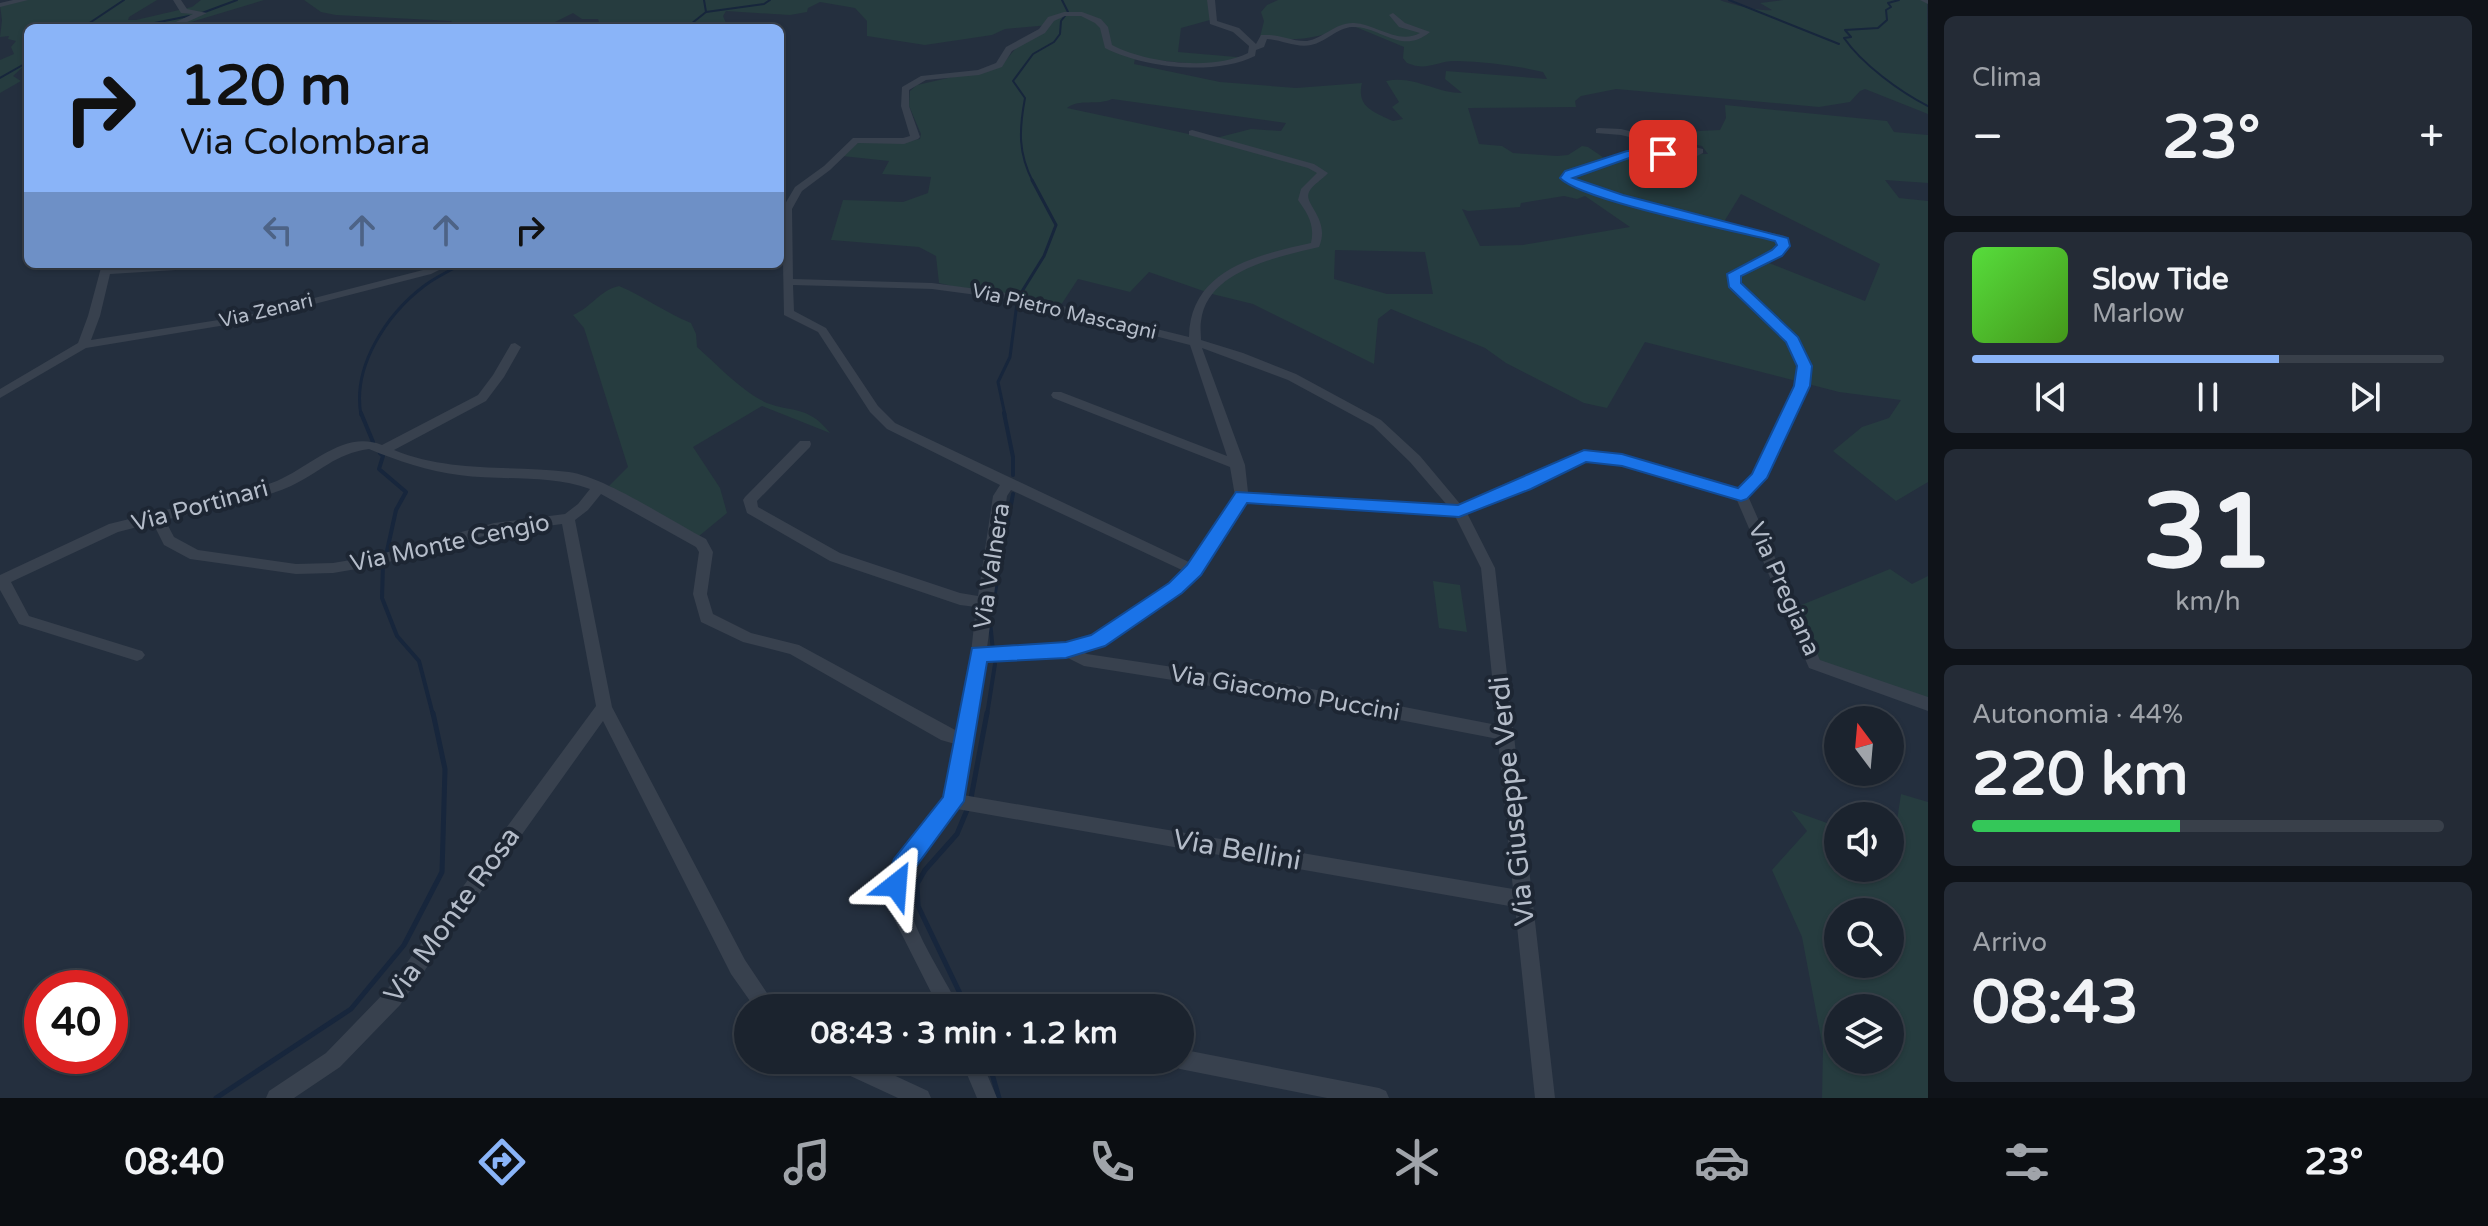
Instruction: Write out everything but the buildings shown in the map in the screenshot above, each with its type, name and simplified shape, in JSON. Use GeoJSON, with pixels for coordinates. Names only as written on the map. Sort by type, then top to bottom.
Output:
{"type":"FeatureCollection","features":[{"type":"Feature","properties":{"kind":"street"},"geometry":{"type":"LineString","coordinates":[[0,5],[24,0]]}},
{"type":"Feature","properties":{"kind":"street"},"geometry":{"type":"LineString","coordinates":[[177,0],[184,11],[203,13],[177,24]]}},
{"type":"Feature","properties":{"kind":"street"},"geometry":{"type":"LineString","coordinates":[[1211,0],[1213,22],[1246,36],[1253,49]]}},
{"type":"Feature","properties":{"kind":"street"},"geometry":{"type":"LineString","coordinates":[[784,208],[798,189],[827,168],[856,140],[904,141],[915,137],[904,100],[905,89],[912,84],[924,78],[979,72],[999,65],[1009,49],[1042,31],[1057,16],[1077,14],[1098,21],[1104,27],[1108,46],[1133,56],[1207,65],[1245,60],[1253,49],[1261,45],[1264,37],[1310,43],[1346,26],[1356,25],[1375,34],[1405,38],[1417,38],[1426,32],[1402,25],[1393,15]]}},
{"type":"Feature","properties":{"kind":"street","name":"Via Pregiana"},"geometry":{"type":"LineString","coordinates":[[1599,131],[1621,132],[1695,147],[1700,151],[1695,154],[1631,154],[1569,174],[1566,178],[1574,184],[1664,211],[1781,238],[1784,246],[1777,253],[1734,274],[1734,284],[1793,340],[1805,366],[1802,386],[1759,478],[1741,495]]}},
{"type":"Feature","properties":{"kind":"street"},"geometry":{"type":"LineString","coordinates":[[979,653],[996,656],[1066,650],[1098,640],[1176,588],[1194,570],[1242,496],[1238,465],[1195,343],[1196,320],[1206,294],[1231,271],[1269,255],[1315,245],[1319,235],[1317,220],[1303,200],[1304,191],[1323,173],[1311,166],[1192,133]]}},
{"type":"Feature","properties":{"kind":"street","name":"Via Valnera"},"geometry":{"type":"LineString","coordinates":[[784,224],[788,313],[822,330],[874,409],[891,426],[1008,483],[1000,496],[979,653],[953,801],[902,866],[896,885],[903,919],[942,994]]}},
{"type":"Feature","properties":{"kind":"street"},"geometry":{"type":"LineString","coordinates":[[0,394],[83,345],[107,268]]}},
{"type":"Feature","properties":{"kind":"street","name":"Via Zenari"},"geometry":{"type":"LineString","coordinates":[[83,345],[244,319],[436,268]]}},
{"type":"Feature","properties":{"kind":"street","name":"Via Pietro Mascagni"},"geometry":{"type":"LineString","coordinates":[[788,282],[965,289],[1014,297],[1195,343],[1292,377],[1377,423],[1415,459],[1459,511]]}},
{"type":"Feature","properties":{"kind":"street"},"geometry":{"type":"LineString","coordinates":[[385,449],[482,398],[515,347]]}},
{"type":"Feature","properties":{"kind":"street"},"geometry":{"type":"LineString","coordinates":[[1057,395],[1238,465]]}},
{"type":"Feature","properties":{"kind":"street"},"geometry":{"type":"LineString","coordinates":[[805,444],[750,500],[752,510],[835,557],[960,599],[984,602]]}},
{"type":"Feature","properties":{"kind":"street","name":"Via Portinari"},"geometry":{"type":"LineString","coordinates":[[1,581],[114,528],[287,482],[345,448],[370,445],[407,460],[460,471],[571,477],[599,487],[701,543],[706,552],[700,594],[706,618],[748,638],[794,649],[947,735],[965,740]]}},
{"type":"Feature","properties":{"kind":"street","name":"Via Pregiana"},"geometry":{"type":"LineString","coordinates":[[1242,496],[1459,511],[1525,485],[1584,456],[1622,460],[1741,495]]}},
{"type":"Feature","properties":{"kind":"street"},"geometry":{"type":"LineString","coordinates":[[1008,483],[1194,570]]}},
{"type":"Feature","properties":{"kind":"street"},"geometry":{"type":"LineString","coordinates":[[568,518],[583,507],[599,487]]}},
{"type":"Feature","properties":{"kind":"street","name":"Via Pregiana"},"geometry":{"type":"LineString","coordinates":[[1741,495],[1814,664],[1928,704]]}},
{"type":"Feature","properties":{"kind":"street","name":"Via Giuseppe Verdi"},"geometry":{"type":"LineString","coordinates":[[1459,511],[1488,568],[1545,1098]]}},
{"type":"Feature","properties":{"kind":"street","name":"Via Monte Cengio"},"geometry":{"type":"LineString","coordinates":[[157,518],[169,541],[195,555],[296,569],[333,568],[374,561],[494,528],[568,518],[604,707],[738,967],[757,994]]}},
{"type":"Feature","properties":{"kind":"street"},"geometry":{"type":"LineString","coordinates":[[1,581],[24,620],[137,655]]}},
{"type":"Feature","properties":{"kind":"street","name":"Via Giacomo Puccini"},"geometry":{"type":"LineString","coordinates":[[1066,650],[1084,660],[1286,691],[1506,734]]}},
{"type":"Feature","properties":{"kind":"street","name":"Via Monte Rosa"},"geometry":{"type":"LineString","coordinates":[[276,1098],[333,1060],[393,998],[604,707]]}},
{"type":"Feature","properties":{"kind":"street","name":"Via Bellini"},"geometry":{"type":"LineString","coordinates":[[953,801],[1522,899]]}},
{"type":"Feature","properties":{"kind":"street"},"geometry":{"type":"LineString","coordinates":[[1194,1062],[1379,1098]]}},
{"type":"Feature","properties":{"kind":"street"},"geometry":{"type":"LineString","coordinates":[[869,1074],[921,1098]]}},
{"type":"Feature","properties":{"kind":"street"},"geometry":{"type":"LineString","coordinates":[[977,1074],[987,1098]]}},
{"type":"Feature","properties":{"kind":"green space"},"geometry":{"type":"Polygon","coordinates":[[[24,0],[157,0],[128,20],[136,20],[192,7],[201,0],[264,0],[184,24],[24,24],[24,66],[13,76],[21,81],[0,93],[0,60],[14,54],[11,47],[16,41],[8,39],[9,36],[0,37],[0,5],[24,0]]]}},
{"type":"Feature","properties":{"kind":"green space"},"geometry":{"type":"Polygon","coordinates":[[[304,0],[1213,0],[1210,20],[1181,28],[1178,52],[1248,58],[1217,66],[1135,58],[1134,64],[1220,82],[1296,88],[1362,83],[1362,98],[1368,108],[1393,121],[1403,119],[1392,107],[1399,102],[1386,81],[1406,80],[1462,93],[1445,79],[1446,71],[1547,79],[1543,72],[1489,63],[1450,61],[1413,65],[1403,58],[1404,47],[1351,25],[1306,38],[1260,37],[1264,21],[1261,12],[1267,5],[1278,0],[1720,0],[1772,10],[1760,3],[1783,0],[1927,0],[1928,114],[1865,89],[1850,102],[1819,107],[1616,89],[1581,96],[1575,101],[1576,107],[1468,108],[1479,144],[1502,146],[1513,153],[1557,156],[1568,155],[1582,146],[1610,162],[1633,155],[1708,154],[1702,146],[1641,134],[1720,130],[1726,118],[1725,105],[1887,121],[1894,132],[1928,135],[1928,183],[1885,180],[1899,198],[1928,201],[1928,482],[1896,501],[1833,451],[1862,427],[1889,418],[1901,400],[1839,392],[1645,342],[1607,408],[1584,403],[1506,363],[1485,348],[1391,309],[1378,319],[1374,364],[1253,304],[1212,294],[1149,272],[1130,292],[1078,279],[1057,311],[939,283],[936,256],[919,247],[831,240],[843,200],[903,202],[928,193],[931,177],[882,174],[889,161],[842,156],[859,142],[899,143],[920,139],[921,134],[909,106],[910,91],[917,85],[1001,66],[1016,48],[1050,25],[1005,29],[992,35],[925,45],[867,36],[867,21],[855,8],[820,2],[808,8],[807,12],[790,15],[726,11],[723,16],[726,24],[600,24],[598,19],[582,19],[573,13],[551,24],[449,24],[452,21],[321,12],[304,0]],[[1112,99],[1077,103],[1067,108],[1212,139],[1251,129],[1281,131],[1286,123],[1112,99]],[[1741,194],[1722,225],[1777,239],[1776,249],[1759,259],[1865,301],[1880,264],[1741,194]],[[1564,196],[1521,203],[1520,207],[1462,209],[1480,246],[1523,245],[1630,227],[1585,196],[1577,199],[1564,196]],[[1335,250],[1334,279],[1387,294],[1433,294],[1425,252],[1335,250]]]}},
{"type":"Feature","properties":{"kind":"green space"},"geometry":{"type":"Polygon","coordinates":[[[619,286],[691,323],[697,347],[747,391],[775,406],[812,416],[830,433],[762,406],[693,447],[720,488],[727,513],[699,536],[609,486],[628,467],[584,328],[573,315],[606,291],[619,286]]]}},
{"type":"Feature","properties":{"kind":"green space"},"geometry":{"type":"Polygon","coordinates":[[[1890,569],[1912,584],[1928,576],[1928,704],[1821,662],[1794,608],[1890,569]]]}},
{"type":"Feature","properties":{"kind":"green space"},"geometry":{"type":"Polygon","coordinates":[[[1433,581],[1460,585],[1467,632],[1439,628],[1433,581]]]}},
{"type":"Feature","properties":{"kind":"green space"},"geometry":{"type":"Polygon","coordinates":[[[1901,794],[1928,802],[1928,1098],[1822,1098],[1823,1048],[1802,937],[1772,870],[1807,831],[1791,810],[1824,822],[1824,882],[1904,882],[1904,802],[1900,802],[1901,794]]]}},
{"type":"Feature","properties":{"kind":"waterway"},"geometry":{"type":"LineString","coordinates":[[88,24],[124,0]]}},
{"type":"Feature","properties":{"kind":"waterway"},"geometry":{"type":"LineString","coordinates":[[202,13],[237,0]]}},
{"type":"Feature","properties":{"kind":"waterway"},"geometry":{"type":"LineString","coordinates":[[704,0],[706,12]]}},
{"type":"Feature","properties":{"kind":"waterway"},"geometry":{"type":"LineString","coordinates":[[706,12],[764,4],[770,0]]}},
{"type":"Feature","properties":{"kind":"waterway"},"geometry":{"type":"LineString","coordinates":[[1033,182],[1021,141],[1025,98],[1013,81],[1033,54],[1054,42],[1060,34],[1061,21],[1068,12],[1062,0]]}},
{"type":"Feature","properties":{"kind":"waterway"},"geometry":{"type":"LineString","coordinates":[[1729,0],[1839,44]]}},
{"type":"Feature","properties":{"kind":"waterway"},"geometry":{"type":"LineString","coordinates":[[1899,0],[1888,3],[1891,7],[1886,10],[1887,20],[1878,28],[1845,30],[1851,37],[1844,38],[1882,76],[1928,106]]}},
{"type":"Feature","properties":{"kind":"waterway"},"geometry":{"type":"LineString","coordinates":[[691,24],[706,12]]}},
{"type":"Feature","properties":{"kind":"waterway"},"geometry":{"type":"LineString","coordinates":[[150,24],[189,16]]}},
{"type":"Feature","properties":{"kind":"waterway"},"geometry":{"type":"LineString","coordinates":[[0,78],[24,64]]}},
{"type":"Feature","properties":{"kind":"waterway"},"geometry":{"type":"LineString","coordinates":[[1021,293],[1044,256],[1056,225],[1033,182]]}},
{"type":"Feature","properties":{"kind":"waterway"},"geometry":{"type":"LineString","coordinates":[[361,415],[362,379],[367,361],[385,327],[424,286],[455,268]]}},
{"type":"Feature","properties":{"kind":"waterway"},"geometry":{"type":"LineString","coordinates":[[1005,415],[998,382],[1010,357],[1017,303]]}},
{"type":"Feature","properties":{"kind":"waterway"},"geometry":{"type":"LineString","coordinates":[[361,413],[373,442]]}},
{"type":"Feature","properties":{"kind":"waterway"},"geometry":{"type":"LineString","coordinates":[[1004,413],[1013,457],[1013,475]]}},
{"type":"Feature","properties":{"kind":"waterway"},"geometry":{"type":"LineString","coordinates":[[380,453],[383,456],[379,469],[406,492],[396,510],[387,551]]}},
{"type":"Feature","properties":{"kind":"waterway"},"geometry":{"type":"LineString","coordinates":[[991,614],[1013,494]]}},
{"type":"Feature","properties":{"kind":"waterway"},"geometry":{"type":"LineString","coordinates":[[383,564],[382,598],[397,636],[419,661],[433,715]]}},
{"type":"Feature","properties":{"kind":"waterway"},"geometry":{"type":"LineString","coordinates":[[990,622],[993,651]]}},
{"type":"Feature","properties":{"kind":"waterway"},"geometry":{"type":"LineString","coordinates":[[987,715],[995,664]]}},
{"type":"Feature","properties":{"kind":"waterway"},"geometry":{"type":"LineString","coordinates":[[216,1098],[351,1009],[404,945],[442,872],[445,769],[433,713]]}},
{"type":"Feature","properties":{"kind":"waterway"},"geometry":{"type":"LineString","coordinates":[[971,798],[987,713]]}},
{"type":"Feature","properties":{"kind":"waterway"},"geometry":{"type":"LineString","coordinates":[[960,994],[918,906],[917,884],[925,870],[957,834],[967,810]]}},
{"type":"Feature","properties":{"kind":"waterway"},"geometry":{"type":"LineString","coordinates":[[992,1074],[999,1098]]}},
{"type":"Feature","properties":{"kind":"route"},"geometry":{"type":"LineString","coordinates":[[896,885],[902,866],[953,801],[979,653],[996,656],[1066,650],[1098,640],[1176,588],[1194,570],[1242,496],[1459,511],[1525,485],[1584,456],[1622,460],[1741,495],[1759,478],[1802,386],[1805,366],[1793,340],[1734,284],[1734,274],[1777,253],[1784,246],[1781,238],[1664,211],[1574,184],[1566,178],[1569,174],[1631,154],[1663,154]]}}]}
